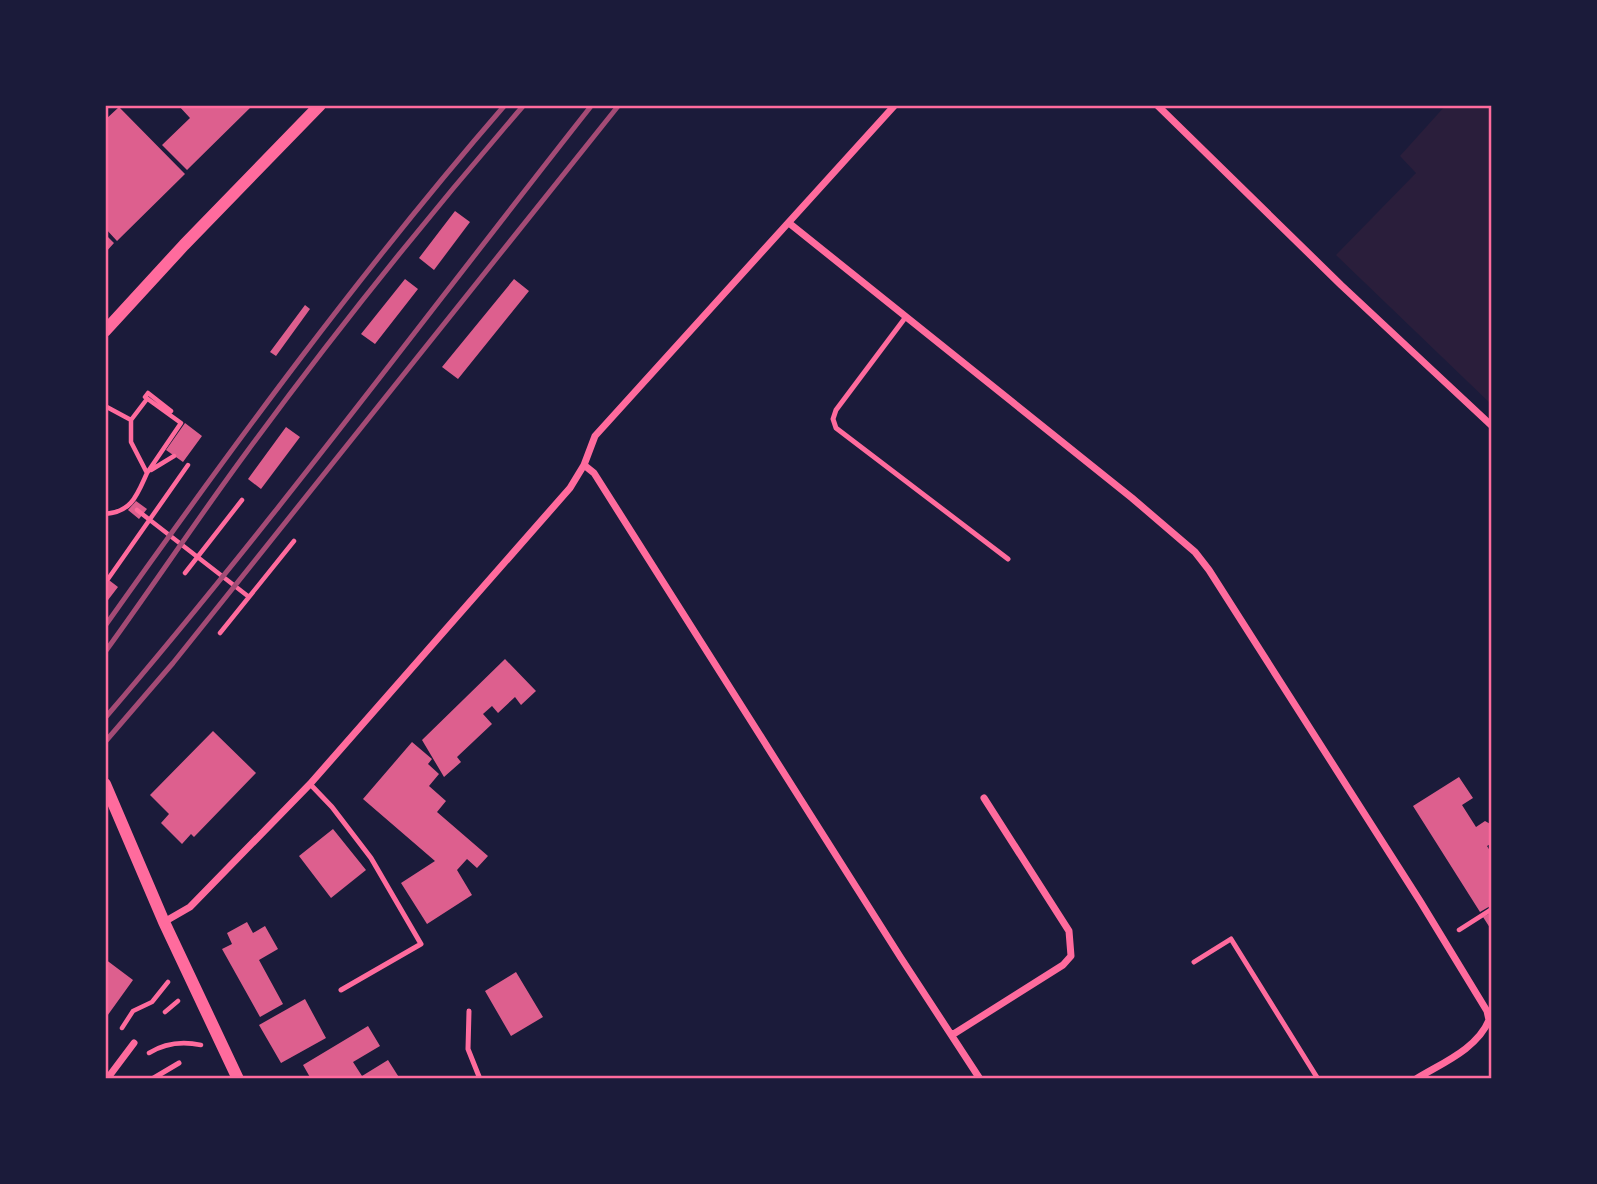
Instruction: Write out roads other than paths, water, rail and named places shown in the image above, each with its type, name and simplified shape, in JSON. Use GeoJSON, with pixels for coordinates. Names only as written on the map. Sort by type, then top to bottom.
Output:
{"type":"FeatureCollection","features":[{"type":"Feature","properties":{"kind":"street"},"geometry":{"type":"LineString","coordinates":[[105,331],[320,105]]}},
{"type":"Feature","properties":{"kind":"street"},"geometry":{"type":"LineString","coordinates":[[164,922],[190,907],[310,784],[570,488],[584,465],[595,436],[895,105]]}},
{"type":"Feature","properties":{"kind":"street"},"geometry":{"type":"LineString","coordinates":[[1157,105],[1341,285],[1492,426]]}},
{"type":"Feature","properties":{"kind":"street"},"geometry":{"type":"LineString","coordinates":[[789,223],[1132,498],[1195,552],[1209,570],[1444,939],[1491,1019],[1480,1037],[1467,1048],[1416,1079]]}},
{"type":"Feature","properties":{"kind":"street"},"geometry":{"type":"LineString","coordinates":[[584,465],[594,473],[980,1079]]}},
{"type":"Feature","properties":{"kind":"street"},"geometry":{"type":"LineString","coordinates":[[105,785],[164,922],[238,1079]]}},
{"type":"Feature","properties":{"kind":"street"},"geometry":{"type":"LineString","coordinates":[[952,1035],[1063,965],[1071,956],[1069,931],[984,799]]}},
{"type":"Feature","properties":{"kind":"street"},"geometry":{"type":"LineString","coordinates":[[108,1079],[134,1043]]}},
{"type":"Feature","properties":{"kind":"lane"},"geometry":{"type":"LineString","coordinates":[[905,318],[836,410],[833,419],[836,428],[1007,559]]}},
{"type":"Feature","properties":{"kind":"lane"},"geometry":{"type":"LineString","coordinates":[[310,784],[332,807],[371,858],[421,944],[341,990]]}},
{"type":"Feature","properties":{"kind":"lane"},"geometry":{"type":"LineString","coordinates":[[1194,962],[1231,939],[1318,1079]]}},
{"type":"Feature","properties":{"kind":"lane"},"geometry":{"type":"LineString","coordinates":[[469,1011],[468,1049],[480,1079]]}},
{"type":"Feature","properties":{"kind":"lane"},"geometry":{"type":"LineString","coordinates":[[152,1079],[179,1063]]}},
{"type":"Feature","properties":{"kind":"railway"},"geometry":{"type":"LineString","coordinates":[[105,626],[299,361],[400,231],[505,105]]}},
{"type":"Feature","properties":{"kind":"railway"},"geometry":{"type":"LineString","coordinates":[[105,652],[228,478],[313,364],[452,190],[524,105]]}},
{"type":"Feature","properties":{"kind":"railway"},"geometry":{"type":"LineString","coordinates":[[105,718],[230,568],[592,105]]}},
{"type":"Feature","properties":{"kind":"railway"},"geometry":{"type":"LineString","coordinates":[[105,742],[173,663],[619,105]]}}]}
